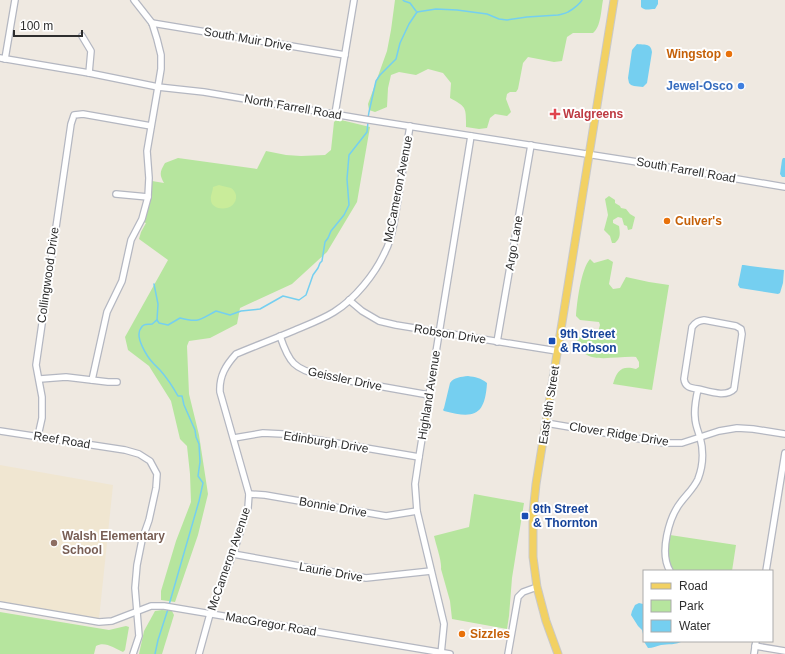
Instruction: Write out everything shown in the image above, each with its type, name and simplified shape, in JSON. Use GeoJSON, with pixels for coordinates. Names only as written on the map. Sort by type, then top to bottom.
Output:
{"type":"FeatureCollection","features":[{"type":"Feature","properties":{"kind":"main road","name":"East 9th Street"},"geometry":{"type":"LineString","coordinates":[[558,654],[536,587],[533,557],[533,514],[588,154],[614,0]]}},
{"type":"Feature","properties":{"kind":"street"},"geometry":{"type":"LineString","coordinates":[[2,59],[15,0]]}},
{"type":"Feature","properties":{"kind":"street"},"geometry":{"type":"LineString","coordinates":[[92,380],[107,312],[122,281],[131,240],[142,219],[148,197],[149,178],[146,154],[161,69],[161,55],[152,23],[134,0]]}},
{"type":"Feature","properties":{"kind":"street"},"geometry":{"type":"LineString","coordinates":[[335,114],[354,0]]}},
{"type":"Feature","properties":{"kind":"street","name":"South Muir Drive"},"geometry":{"type":"LineString","coordinates":[[152,23],[345,55]]}},
{"type":"Feature","properties":{"kind":"street"},"geometry":{"type":"LineString","coordinates":[[82,36],[91,51],[89,73]]}},
{"type":"Feature","properties":{"kind":"street","name":"North Farrell Road"},"geometry":{"type":"LineString","coordinates":[[2,59],[89,73],[158,87],[204,92],[363,119],[588,154]]}},
{"type":"Feature","properties":{"kind":"street","name":"Collingwood Drive"},"geometry":{"type":"LineString","coordinates":[[38,436],[42,418],[42,396],[36,365],[38,347],[71,124],[74,115],[83,114],[151,126]]}},
{"type":"Feature","properties":{"kind":"street","name":"McCameron Avenue"},"geometry":{"type":"LineString","coordinates":[[199,654],[210,614],[233,554],[248,508],[249,494],[220,392],[221,378],[224,369],[236,354],[321,320],[336,311],[366,283],[386,251],[390,238],[394,223],[410,126]]}},
{"type":"Feature","properties":{"kind":"street","name":"Highland Avenue"},"geometry":{"type":"LineString","coordinates":[[441,653],[444,624],[417,511],[416,484],[418,457],[471,136]]}},
{"type":"Feature","properties":{"kind":"street","name":"Argo Lane"},"geometry":{"type":"LineString","coordinates":[[498,342],[531,145]]}},
{"type":"Feature","properties":{"kind":"street","name":"South Farrell Road"},"geometry":{"type":"LineString","coordinates":[[588,154],[785,187]]}},
{"type":"Feature","properties":{"kind":"street"},"geometry":{"type":"LineString","coordinates":[[116,194],[148,197]]}},
{"type":"Feature","properties":{"kind":"street","name":"Robson Drive"},"geometry":{"type":"LineString","coordinates":[[349,300],[362,311],[379,321],[557,351]]}},
{"type":"Feature","properties":{"kind":"street"},"geometry":{"type":"LineString","coordinates":[[704,320],[736,326],[741,329],[742,340],[734,389],[726,394],[698,389],[687,386],[684,383],[692,327],[695,323],[704,320]]}},
{"type":"Feature","properties":{"kind":"street","name":"Geissler Drive"},"geometry":{"type":"LineString","coordinates":[[280,336],[286,354],[297,367],[308,372],[322,376],[429,394]]}},
{"type":"Feature","properties":{"kind":"street"},"geometry":{"type":"LineString","coordinates":[[40,380],[66,377],[117,382]]}},
{"type":"Feature","properties":{"kind":"street"},"geometry":{"type":"LineString","coordinates":[[670,570],[666,562],[665,554],[669,528],[681,502],[692,490],[702,468],[703,453],[695,418],[698,389]]}},
{"type":"Feature","properties":{"kind":"street","name":"Clover Ridge Drive"},"geometry":{"type":"LineString","coordinates":[[546,423],[664,443],[682,442],[719,431],[737,428],[785,434]]}},
{"type":"Feature","properties":{"kind":"street","name":"Reef Road"},"geometry":{"type":"LineString","coordinates":[[0,431],[125,450],[139,454],[150,462],[157,474],[156,488],[137,565],[135,588],[140,636],[133,654]]}},
{"type":"Feature","properties":{"kind":"street","name":"Edinburgh Drive"},"geometry":{"type":"LineString","coordinates":[[234,438],[263,433],[284,434],[418,457]]}},
{"type":"Feature","properties":{"kind":"street"},"geometry":{"type":"LineString","coordinates":[[766,570],[785,453]]}},
{"type":"Feature","properties":{"kind":"street","name":"Bonnie Drive"},"geometry":{"type":"LineString","coordinates":[[249,494],[265,495],[386,516],[417,511]]}},
{"type":"Feature","properties":{"kind":"street","name":"Laurie Drive"},"geometry":{"type":"LineString","coordinates":[[233,554],[366,578],[431,571]]}},
{"type":"Feature","properties":{"kind":"street"},"geometry":{"type":"LineString","coordinates":[[508,654],[518,597],[523,592],[536,587]]}},
{"type":"Feature","properties":{"kind":"street","name":"MacGregor Road"},"geometry":{"type":"LineString","coordinates":[[0,605],[99,622],[112,622],[151,606],[164,606],[450,654]]}},
{"type":"Feature","properties":{"kind":"street"},"geometry":{"type":"LineString","coordinates":[[754,654],[756,643],[785,651]]}},
{"type":"Feature","properties":{"kind":"shaded area","name":"Walsh Elementary School"},"geometry":{"type":"Polygon","coordinates":[[[0,465],[113,485],[99,619],[0,602],[0,465]]]}},
{"type":"Feature","properties":{"kind":"green space"},"geometry":{"type":"Polygon","coordinates":[[[395,0],[603,0],[599,23],[596,30],[593,33],[573,33],[567,37],[562,61],[554,62],[528,57],[523,63],[518,89],[516,92],[510,92],[507,94],[506,99],[511,112],[507,116],[495,114],[490,118],[487,128],[479,129],[466,127],[466,116],[463,106],[450,98],[451,83],[443,73],[428,69],[416,75],[399,72],[391,75],[388,88],[387,107],[375,112],[369,110],[368,104],[387,51],[395,0]]]}},
{"type":"Feature","properties":{"kind":"green space"},"geometry":{"type":"Polygon","coordinates":[[[337,119],[370,127],[357,202],[327,252],[292,284],[240,308],[237,324],[210,338],[189,341],[187,346],[189,394],[199,435],[208,494],[198,535],[175,602],[161,600],[161,591],[176,541],[191,502],[187,446],[180,439],[171,401],[149,366],[128,350],[125,337],[168,260],[139,239],[146,223],[143,222],[149,203],[152,181],[164,183],[161,173],[165,163],[178,158],[257,169],[266,151],[286,155],[325,155],[331,150],[334,122],[337,119]]]}},
{"type":"Feature","properties":{"kind":"green space"},"geometry":{"type":"Polygon","coordinates":[[[219,185],[234,190],[236,201],[233,205],[219,208],[212,204],[211,198],[213,187],[219,185]]]}},
{"type":"Feature","properties":{"kind":"green space"},"geometry":{"type":"Polygon","coordinates":[[[609,196],[615,200],[615,203],[621,208],[626,209],[635,217],[632,229],[628,230],[627,226],[624,225],[622,218],[618,217],[613,220],[613,223],[619,226],[620,231],[620,235],[615,243],[612,243],[610,236],[604,230],[608,215],[605,199],[609,196]]]}},
{"type":"Feature","properties":{"kind":"green space"},"geometry":{"type":"Polygon","coordinates":[[[590,259],[594,263],[608,259],[613,262],[609,284],[613,289],[620,288],[626,277],[669,285],[652,390],[613,384],[620,370],[627,368],[636,369],[639,367],[639,362],[636,357],[592,357],[585,354],[579,348],[577,341],[579,338],[584,334],[597,335],[600,325],[599,322],[580,320],[576,316],[578,294],[584,270],[590,259]]]}},
{"type":"Feature","properties":{"kind":"green space"},"geometry":{"type":"Polygon","coordinates":[[[474,494],[524,503],[512,578],[507,629],[452,619],[450,601],[434,536],[469,527],[474,494]]]}},
{"type":"Feature","properties":{"kind":"green space"},"geometry":{"type":"Polygon","coordinates":[[[670,535],[736,545],[732,570],[673,570],[671,567],[668,549],[670,535]]]}},
{"type":"Feature","properties":{"kind":"green space"},"geometry":{"type":"Polygon","coordinates":[[[155,611],[172,611],[174,615],[162,654],[139,654],[144,631],[155,611]]]}},
{"type":"Feature","properties":{"kind":"green space"},"geometry":{"type":"Polygon","coordinates":[[[0,612],[109,630],[126,626],[129,627],[125,650],[123,652],[103,644],[96,646],[94,654],[0,654],[0,612]]]}},
{"type":"Feature","properties":{"kind":"water"},"geometry":{"type":"Polygon","coordinates":[[[641,0],[658,0],[658,4],[655,9],[646,9],[641,7],[641,0]]]}},
{"type":"Feature","properties":{"kind":"water"},"geometry":{"type":"Polygon","coordinates":[[[637,44],[649,46],[652,52],[647,83],[643,87],[631,85],[628,78],[632,50],[637,44]]]}},
{"type":"Feature","properties":{"kind":"water"},"geometry":{"type":"Polygon","coordinates":[[[783,158],[785,158],[785,177],[782,177],[780,174],[783,158]]]}},
{"type":"Feature","properties":{"kind":"water"},"geometry":{"type":"Polygon","coordinates":[[[742,265],[784,270],[783,283],[780,293],[778,294],[740,288],[738,285],[742,265]]]}},
{"type":"Feature","properties":{"kind":"water"},"geometry":{"type":"Polygon","coordinates":[[[468,376],[476,377],[487,383],[484,402],[480,408],[476,412],[463,415],[444,411],[450,383],[456,378],[468,376]]]}},
{"type":"Feature","properties":{"kind":"water"},"geometry":{"type":"Polygon","coordinates":[[[639,603],[643,604],[643,634],[642,630],[631,615],[635,605],[639,603]]]}},
{"type":"Feature","properties":{"kind":"water"},"geometry":{"type":"Polygon","coordinates":[[[644,642],[680,642],[675,644],[648,648],[644,642]]]}},
{"type":"Feature","properties":{"kind":"waterway"},"geometry":{"type":"LineString","coordinates":[[403,0],[410,3],[416,11]]}},
{"type":"Feature","properties":{"kind":"waterway"},"geometry":{"type":"LineString","coordinates":[[417,12],[436,9],[457,10],[487,14],[499,19],[507,20],[564,14],[576,7],[582,0]]}},
{"type":"Feature","properties":{"kind":"waterway"},"geometry":{"type":"LineString","coordinates":[[368,118],[376,81],[396,59],[400,43],[409,24],[417,12]]}},
{"type":"Feature","properties":{"kind":"waterway"},"geometry":{"type":"LineString","coordinates":[[157,320],[159,323],[168,325],[180,318],[199,320],[216,311],[230,315],[241,311],[260,309],[283,296],[299,300],[306,295],[313,275],[322,261],[325,242],[331,231],[344,215],[349,205],[347,179],[349,155],[367,132],[368,122]]}},
{"type":"Feature","properties":{"kind":"waterway"},"geometry":{"type":"LineString","coordinates":[[154,284],[158,304],[157,320]]}},
{"type":"Feature","properties":{"kind":"waterway"},"geometry":{"type":"LineString","coordinates":[[157,320],[152,324],[142,326],[139,332],[140,341],[151,361],[165,376],[178,396],[182,396],[199,444],[200,462],[198,476],[203,483],[169,605]]}},
{"type":"Feature","properties":{"kind":"waterway"},"geometry":{"type":"LineString","coordinates":[[155,654],[168,609]]}},
{"type":"Feature","properties":{"kind":"place","name":"Wingstop"},"geometry":{"type":"Point","coordinates":[729,54]}},
{"type":"Feature","properties":{"kind":"place","name":"Jewel-Osco"},"geometry":{"type":"Point","coordinates":[741,86]}},
{"type":"Feature","properties":{"kind":"place","name":"Walgreens"},"geometry":{"type":"Point","coordinates":[555,114]}},
{"type":"Feature","properties":{"kind":"place","name":"Culver's"},"geometry":{"type":"Point","coordinates":[667,221]}},
{"type":"Feature","properties":{"kind":"place","name":"9th Street & Robson"},"geometry":{"type":"Point","coordinates":[552,341]}},
{"type":"Feature","properties":{"kind":"place","name":"9th Street & Thornton"},"geometry":{"type":"Point","coordinates":[525,516]}},
{"type":"Feature","properties":{"kind":"place","name":"Walsh Elementary School"},"geometry":{"type":"Point","coordinates":[54,543]}},
{"type":"Feature","properties":{"kind":"place","name":"Sizzles"},"geometry":{"type":"Point","coordinates":[462,634]}}]}
